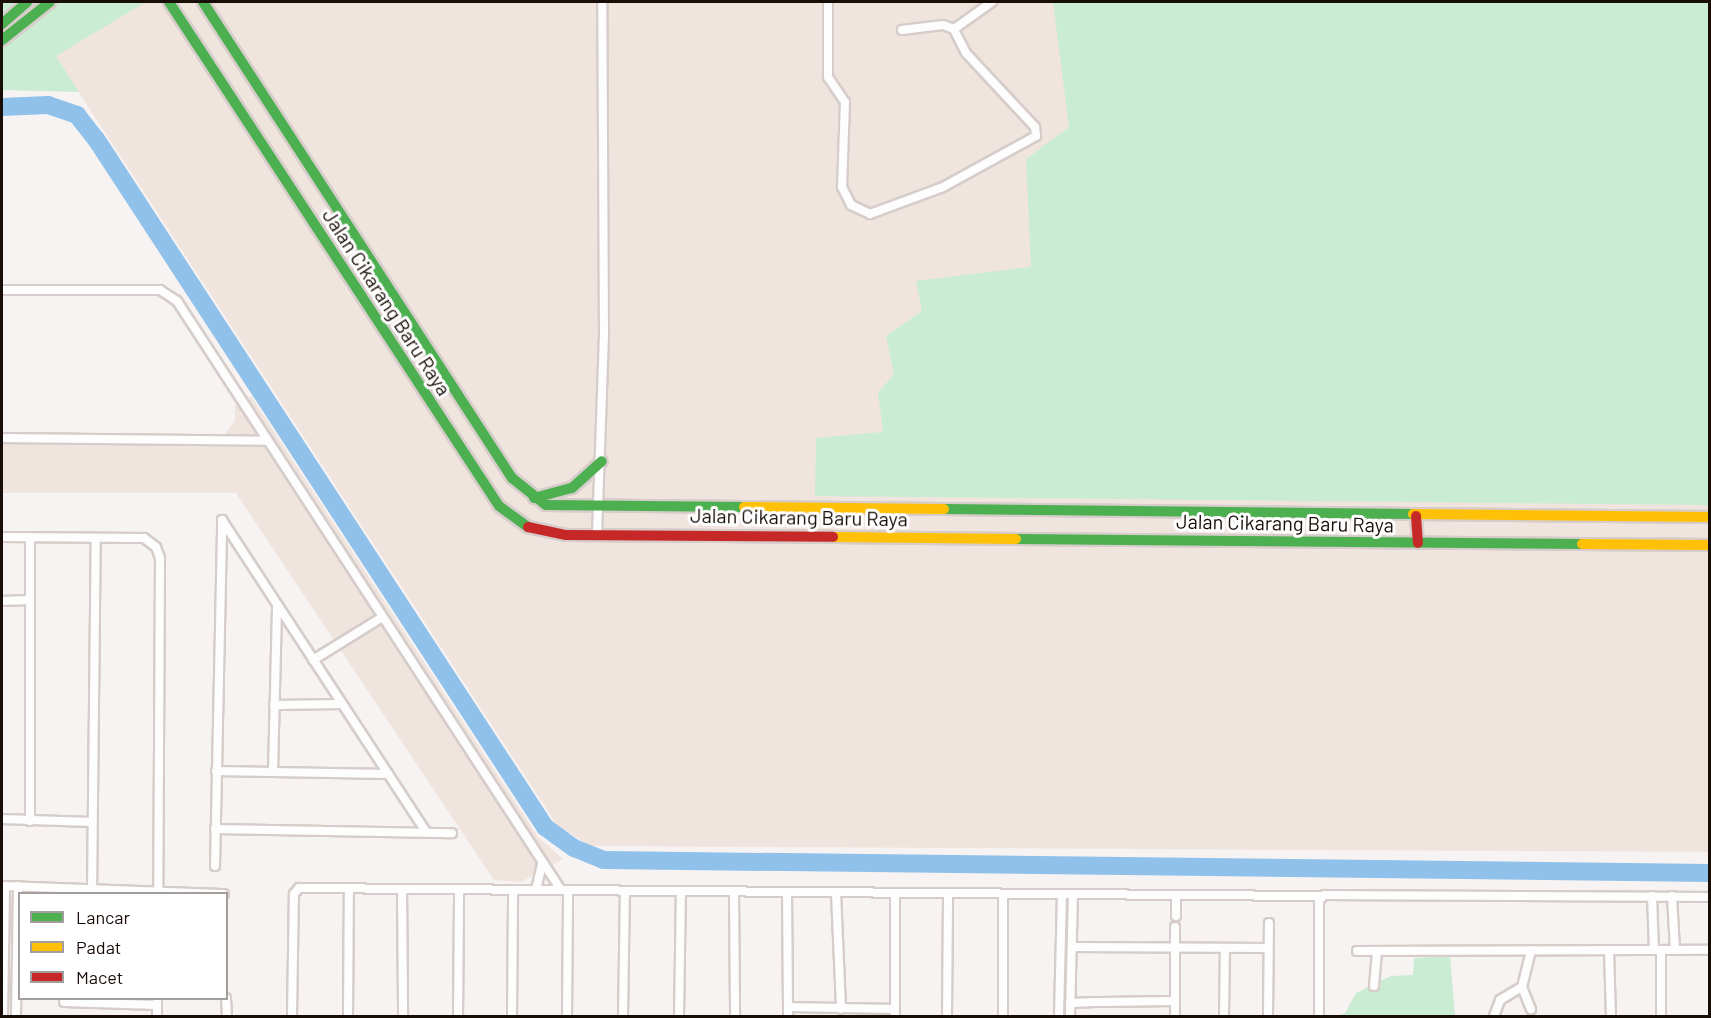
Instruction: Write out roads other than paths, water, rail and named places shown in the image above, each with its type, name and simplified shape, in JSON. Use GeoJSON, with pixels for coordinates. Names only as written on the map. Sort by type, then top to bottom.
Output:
{"type":"FeatureCollection","features":[{"type":"Feature","properties":{"kind":"main road"},"geometry":{"type":"LineString","coordinates":[[2,24],[27,2]]}},
{"type":"Feature","properties":{"kind":"main road"},"geometry":{"type":"LineString","coordinates":[[2,40],[50,2]]}},
{"type":"Feature","properties":{"kind":"main road","name":"Jalan Cikarang Baru Raya"},"geometry":{"type":"LineString","coordinates":[[169,2],[499,506],[519,525],[540,532],[597,535],[1710,545]]}},
{"type":"Feature","properties":{"kind":"main road","name":"Jalan Cikarang Baru Raya"},"geometry":{"type":"LineString","coordinates":[[203,2],[512,478],[534,498],[558,507],[1710,517]]}},
{"type":"Feature","properties":{"kind":"main road"},"geometry":{"type":"LineString","coordinates":[[534,498],[572,488],[602,461]]}},
{"type":"Feature","properties":{"kind":"main road"},"geometry":{"type":"LineString","coordinates":[[1416,516],[1418,543]]}},
{"type":"Feature","properties":{"kind":"street"},"geometry":{"type":"LineString","coordinates":[[597,535],[602,461],[602,2]]}},
{"type":"Feature","properties":{"kind":"street"},"geometry":{"type":"LineString","coordinates":[[828,2],[828,77],[845,102],[842,187],[858,212],[885,212],[1036,136],[1035,126],[966,53],[954,29],[943,25],[902,30]]}},
{"type":"Feature","properties":{"kind":"street"},"geometry":{"type":"LineString","coordinates":[[954,29],[992,2]]}},
{"type":"Feature","properties":{"kind":"street"},"geometry":{"type":"LineString","coordinates":[[2,290],[170,293],[542,863],[564,890],[567,1017]]}},
{"type":"Feature","properties":{"kind":"street"},"geometry":{"type":"LineString","coordinates":[[2,438],[267,441]]}},
{"type":"Feature","properties":{"kind":"street"},"geometry":{"type":"LineString","coordinates":[[215,866],[220,521],[227,523],[277,606],[426,832]]}},
{"type":"Feature","properties":{"kind":"street"},"geometry":{"type":"LineString","coordinates":[[2,537],[144,538],[160,558],[158,891]]}},
{"type":"Feature","properties":{"kind":"street"},"geometry":{"type":"LineString","coordinates":[[30,537],[30,821]]}},
{"type":"Feature","properties":{"kind":"street"},"geometry":{"type":"LineString","coordinates":[[92,890],[96,538]]}},
{"type":"Feature","properties":{"kind":"street"},"geometry":{"type":"LineString","coordinates":[[2,601],[30,600]]}},
{"type":"Feature","properties":{"kind":"street"},"geometry":{"type":"LineString","coordinates":[[273,772],[277,606]]}},
{"type":"Feature","properties":{"kind":"street"},"geometry":{"type":"LineString","coordinates":[[313,660],[381,618]]}},
{"type":"Feature","properties":{"kind":"street"},"geometry":{"type":"LineString","coordinates":[[274,705],[342,704]]}},
{"type":"Feature","properties":{"kind":"street"},"geometry":{"type":"LineString","coordinates":[[216,771],[388,774]]}},
{"type":"Feature","properties":{"kind":"street"},"geometry":{"type":"LineString","coordinates":[[2,819],[92,822]]}},
{"type":"Feature","properties":{"kind":"street"},"geometry":{"type":"LineString","coordinates":[[215,829],[452,832]]}},
{"type":"Feature","properties":{"kind":"street"},"geometry":{"type":"LineString","coordinates":[[536,890],[542,863]]}},
{"type":"Feature","properties":{"kind":"street"},"geometry":{"type":"LineString","coordinates":[[3,1017],[3,886],[180,892]]}},
{"type":"Feature","properties":{"kind":"street"},"geometry":{"type":"LineString","coordinates":[[16,1017],[18,886]]}},
{"type":"Feature","properties":{"kind":"street"},"geometry":{"type":"LineString","coordinates":[[348,1017],[349,888]]}},
{"type":"Feature","properties":{"kind":"street"},"geometry":{"type":"LineString","coordinates":[[292,1017],[294,891],[349,888],[1320,897],[1710,897]]}},
{"type":"Feature","properties":{"kind":"street"},"geometry":{"type":"LineString","coordinates":[[402,889],[403,1017]]}},
{"type":"Feature","properties":{"kind":"street"},"geometry":{"type":"LineString","coordinates":[[458,1017],[459,889]]}},
{"type":"Feature","properties":{"kind":"street"},"geometry":{"type":"LineString","coordinates":[[512,1017],[513,890]]}},
{"type":"Feature","properties":{"kind":"street"},"geometry":{"type":"LineString","coordinates":[[623,1017],[625,891]]}},
{"type":"Feature","properties":{"kind":"street"},"geometry":{"type":"LineString","coordinates":[[679,1017],[681,891]]}},
{"type":"Feature","properties":{"kind":"street"},"geometry":{"type":"LineString","coordinates":[[734,892],[735,1017]]}},
{"type":"Feature","properties":{"kind":"street"},"geometry":{"type":"LineString","coordinates":[[787,892],[788,1017]]}},
{"type":"Feature","properties":{"kind":"street"},"geometry":{"type":"LineString","coordinates":[[836,893],[841,1009]]}},
{"type":"Feature","properties":{"kind":"street"},"geometry":{"type":"LineString","coordinates":[[788,1007],[895,1013],[895,893]]}},
{"type":"Feature","properties":{"kind":"street"},"geometry":{"type":"LineString","coordinates":[[947,1017],[948,894]]}},
{"type":"Feature","properties":{"kind":"street"},"geometry":{"type":"LineString","coordinates":[[1002,1017],[1003,894]]}},
{"type":"Feature","properties":{"kind":"street"},"geometry":{"type":"LineString","coordinates":[[1059,1017],[1062,895]]}},
{"type":"Feature","properties":{"kind":"street"},"geometry":{"type":"LineString","coordinates":[[1070,1017],[1073,895]]}},
{"type":"Feature","properties":{"kind":"street"},"geometry":{"type":"LineString","coordinates":[[1176,896],[1176,916]]}},
{"type":"Feature","properties":{"kind":"street"},"geometry":{"type":"LineString","coordinates":[[1652,896],[1661,1017]]}},
{"type":"Feature","properties":{"kind":"street"},"geometry":{"type":"LineString","coordinates":[[1672,896],[1674,950]]}},
{"type":"Feature","properties":{"kind":"street"},"geometry":{"type":"LineString","coordinates":[[1319,1017],[1320,897]]}},
{"type":"Feature","properties":{"kind":"street"},"geometry":{"type":"LineString","coordinates":[[1268,1017],[1269,923]]}},
{"type":"Feature","properties":{"kind":"street"},"geometry":{"type":"LineString","coordinates":[[1175,927],[1175,1017]]}},
{"type":"Feature","properties":{"kind":"street"},"geometry":{"type":"LineString","coordinates":[[1072,947],[1268,948]]}},
{"type":"Feature","properties":{"kind":"street"},"geometry":{"type":"LineString","coordinates":[[1224,948],[1224,1017]]}},
{"type":"Feature","properties":{"kind":"street"},"geometry":{"type":"LineString","coordinates":[[1530,950],[1522,987],[1531,1009]]}},
{"type":"Feature","properties":{"kind":"street"},"geometry":{"type":"LineString","coordinates":[[1609,950],[1611,1017]]}},
{"type":"Feature","properties":{"kind":"street"},"geometry":{"type":"LineString","coordinates":[[1357,951],[1710,950]]}},
{"type":"Feature","properties":{"kind":"street"},"geometry":{"type":"LineString","coordinates":[[1374,986],[1377,951]]}},
{"type":"Feature","properties":{"kind":"street"},"geometry":{"type":"LineString","coordinates":[[1494,1017],[1500,1000],[1522,987]]}},
{"type":"Feature","properties":{"kind":"street"},"geometry":{"type":"LineString","coordinates":[[226,1000],[227,1017]]}},
{"type":"Feature","properties":{"kind":"street"},"geometry":{"type":"LineString","coordinates":[[1070,1003],[1175,1000]]}},
{"type":"Feature","properties":{"kind":"street"},"geometry":{"type":"LineString","coordinates":[[64,1002],[157,1002],[157,1017]]}},
{"type":"Feature","properties":{"kind":"waterway"},"geometry":{"type":"LineString","coordinates":[[2,107],[48,105],[77,115],[96,139],[545,827],[574,848],[603,860],[1710,873]]}}]}
